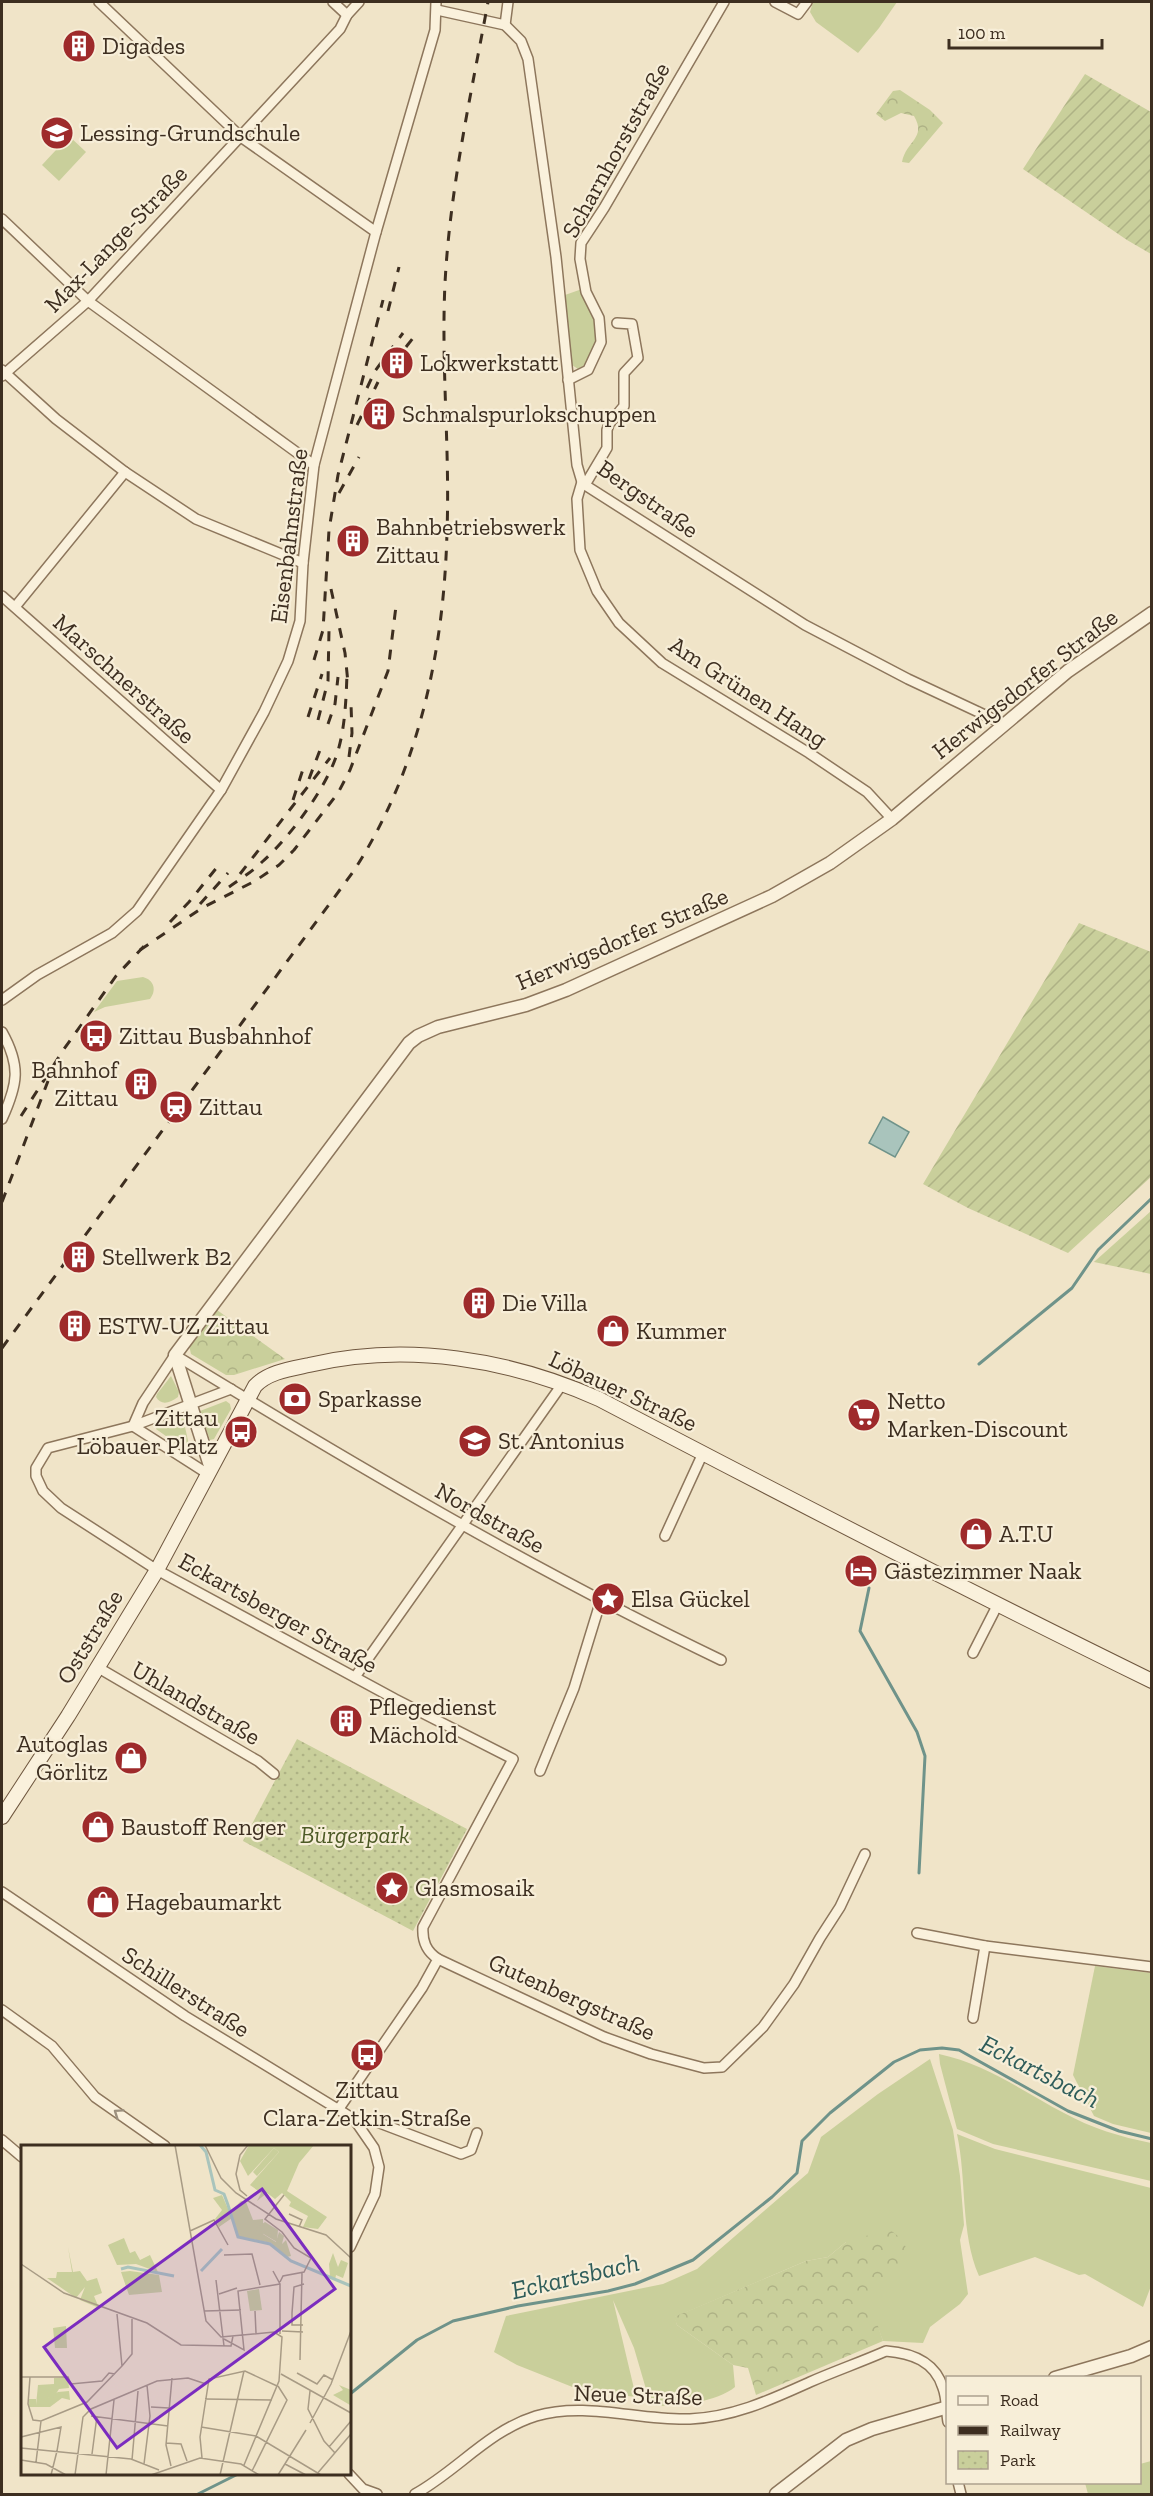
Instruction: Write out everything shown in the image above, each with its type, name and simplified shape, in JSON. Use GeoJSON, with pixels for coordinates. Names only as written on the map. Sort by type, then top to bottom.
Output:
{"type":"FeatureCollection","features":[{"type":"Feature","properties":{"kind":"main road","name":"Löbauer Straße"},"geometry":{"type":"LineString","coordinates":[[209,1472],[247,1399],[262,1378],[326,1361],[384,1355],[464,1359],[506,1366],[563,1383],[997,1605],[1152,1681]]}},
{"type":"Feature","properties":{"kind":"main road","name":"Oststraße"},"geometry":{"type":"LineString","coordinates":[[2,1818],[157,1570],[209,1472]]}},
{"type":"Feature","properties":{"kind":"street"},"geometry":{"type":"LineString","coordinates":[[99,2],[241,137],[376,232]]}},
{"type":"Feature","properties":{"kind":"street"},"geometry":{"type":"LineString","coordinates":[[333,2],[347,15]]}},
{"type":"Feature","properties":{"kind":"street","name":"Max-Lange-Straße"},"geometry":{"type":"LineString","coordinates":[[3,373],[88,301],[340,29],[347,15],[359,2]]}},
{"type":"Feature","properties":{"kind":"street"},"geometry":{"type":"LineString","coordinates":[[436,6],[505,25],[508,2]]}},
{"type":"Feature","properties":{"kind":"street","name":"Scharnhorststraße"},"geometry":{"type":"LineString","coordinates":[[568,380],[588,370],[601,342],[599,318],[586,292],[580,259],[581,243],[610,199],[724,2]]}},
{"type":"Feature","properties":{"kind":"street"},"geometry":{"type":"LineString","coordinates":[[775,2],[798,14],[807,2]]}},
{"type":"Feature","properties":{"kind":"street","name":"Eisenbahnstraße"},"geometry":{"type":"LineString","coordinates":[[2,1000],[37,975],[112,933],[125,924],[137,911],[221,790],[259,722],[288,661],[300,621],[303,562],[314,465],[376,232],[432,39],[436,6]]}},
{"type":"Feature","properties":{"kind":"street","name":"Bergstraße"},"geometry":{"type":"LineString","coordinates":[[505,25],[521,41],[528,59],[556,256],[577,465],[584,483],[805,625],[908,679],[1004,724]]}},
{"type":"Feature","properties":{"kind":"street"},"geometry":{"type":"LineString","coordinates":[[2,219],[88,301],[314,465]]}},
{"type":"Feature","properties":{"kind":"street"},"geometry":{"type":"LineString","coordinates":[[584,483],[607,448],[609,424],[624,406],[624,373],[638,358],[632,324],[617,323]]}},
{"type":"Feature","properties":{"kind":"street"},"geometry":{"type":"LineString","coordinates":[[3,373],[56,419],[125,472],[196,519],[303,562]]}},
{"type":"Feature","properties":{"kind":"street"},"geometry":{"type":"LineString","coordinates":[[15,608],[125,472]]}},
{"type":"Feature","properties":{"kind":"street","name":"Am Grünen Hang"},"geometry":{"type":"LineString","coordinates":[[584,483],[577,500],[580,550],[597,591],[619,623],[662,663],[810,753],[867,792],[892,819]]}},
{"type":"Feature","properties":{"kind":"street","name":"Marschnerstraße"},"geometry":{"type":"LineString","coordinates":[[2,596],[221,790]]}},
{"type":"Feature","properties":{"kind":"street","name":"Herwigsdorfer Straße"},"geometry":{"type":"LineString","coordinates":[[175,1355],[401,1053],[418,1036],[438,1027],[543,999],[707,927],[772,896],[830,863],[892,819],[1068,671],[1152,613]]}},
{"type":"Feature","properties":{"kind":"street"},"geometry":{"type":"LineString","coordinates":[[2,1032],[13,1055],[16,1080],[2,1119]]}},
{"type":"Feature","properties":{"kind":"street"},"geometry":{"type":"LineString","coordinates":[[175,1355],[247,1399]]}},
{"type":"Feature","properties":{"kind":"street"},"geometry":{"type":"LineString","coordinates":[[175,1355],[209,1472]]}},
{"type":"Feature","properties":{"kind":"street"},"geometry":{"type":"LineString","coordinates":[[133,1426],[143,1403],[175,1355]]}},
{"type":"Feature","properties":{"kind":"street"},"geometry":{"type":"LineString","coordinates":[[354,1677],[563,1383]]}},
{"type":"Feature","properties":{"kind":"street"},"geometry":{"type":"LineString","coordinates":[[133,1426],[231,1389]]}},
{"type":"Feature","properties":{"kind":"street","name":"Nordstraße"},"geometry":{"type":"LineString","coordinates":[[247,1399],[461,1526],[721,1660]]}},
{"type":"Feature","properties":{"kind":"street"},"geometry":{"type":"LineString","coordinates":[[133,1426],[209,1472]]}},
{"type":"Feature","properties":{"kind":"street","name":"Eckartsberger Straße"},"geometry":{"type":"LineString","coordinates":[[133,1426],[48,1448],[36,1468],[36,1476],[43,1491],[61,1508],[157,1570],[513,1760],[423,1927],[423,1941],[426,1949],[438,1959]]}},
{"type":"Feature","properties":{"kind":"street"},"geometry":{"type":"LineString","coordinates":[[664,1536],[703,1453]]}},
{"type":"Feature","properties":{"kind":"street"},"geometry":{"type":"LineString","coordinates":[[540,1771],[574,1688],[601,1600]]}},
{"type":"Feature","properties":{"kind":"street"},"geometry":{"type":"LineString","coordinates":[[973,1653],[997,1605]]}},
{"type":"Feature","properties":{"kind":"street","name":"Uhlandstraße"},"geometry":{"type":"LineString","coordinates":[[97,1667],[258,1761],[274,1774]]}},
{"type":"Feature","properties":{"kind":"street","name":"Gutenbergstraße"},"geometry":{"type":"LineString","coordinates":[[438,1959],[604,2037],[651,2054],[704,2068],[722,2067],[763,2027],[794,1984],[840,1907],[866,1854]]}},
{"type":"Feature","properties":{"kind":"street","name":"Schillerstraße"},"geometry":{"type":"LineString","coordinates":[[2,1892],[129,1980],[354,2119],[374,2148],[379,2167],[375,2194],[351,2245]]}},
{"type":"Feature","properties":{"kind":"street"},"geometry":{"type":"LineString","coordinates":[[916,1933],[985,1946],[1152,1966]]}},
{"type":"Feature","properties":{"kind":"street"},"geometry":{"type":"LineString","coordinates":[[973,2018],[985,1946]]}},
{"type":"Feature","properties":{"kind":"street"},"geometry":{"type":"LineString","coordinates":[[338,2110],[422,1988],[438,1959]]}},
{"type":"Feature","properties":{"kind":"street"},"geometry":{"type":"LineString","coordinates":[[2,2010],[52,2046],[95,2097],[164,2145]]}},
{"type":"Feature","properties":{"kind":"street","name":"Schillerstraße"},"geometry":{"type":"LineString","coordinates":[[354,2119],[369,2119],[461,2154],[471,2150],[477,2133]]}},
{"type":"Feature","properties":{"kind":"street"},"geometry":{"type":"LineString","coordinates":[[2,2140],[21,2156]]}},
{"type":"Feature","properties":{"kind":"street"},"geometry":{"type":"LineString","coordinates":[[1062,2376],[1151,2348]]}},
{"type":"Feature","properties":{"kind":"street","name":"Neue Straße"},"geometry":{"type":"LineString","coordinates":[[415,2494],[495,2436],[515,2424],[537,2416],[578,2410],[687,2419],[718,2416],[747,2409],[886,2351],[907,2353],[922,2360],[934,2372],[944,2388],[946,2407]]}},
{"type":"Feature","properties":{"kind":"street"},"geometry":{"type":"LineString","coordinates":[[776,2494],[846,2440],[872,2429],[946,2407]]}},
{"type":"Feature","properties":{"kind":"street"},"geometry":{"type":"LineString","coordinates":[[350,2475],[363,2489],[376,2494]]}},
{"type":"Feature","properties":{"kind":"green space"},"geometry":{"type":"Polygon","coordinates":[[[813,2],[897,2],[858,53],[816,22],[810,12],[813,2]]]}},
{"type":"Feature","properties":{"kind":"green space"},"geometry":{"type":"Polygon","coordinates":[[[1085,74],[1151,112],[1151,254],[1023,169],[1085,74]]]}},
{"type":"Feature","properties":{"kind":"green space"},"geometry":{"type":"Polygon","coordinates":[[[900,90],[930,110],[943,123],[909,163],[902,162],[907,149],[917,135],[917,123],[914,116],[901,113],[885,121],[876,114],[893,91],[900,90]]]}},
{"type":"Feature","properties":{"kind":"green space"},"geometry":{"type":"Polygon","coordinates":[[[69,136],[86,152],[59,181],[42,165],[69,136]]]}},
{"type":"Feature","properties":{"kind":"green space"},"geometry":{"type":"Polygon","coordinates":[[[582,289],[595,322],[597,340],[588,363],[578,369],[572,365],[565,295],[582,289]]]}},
{"type":"Feature","properties":{"kind":"green space"},"geometry":{"type":"Polygon","coordinates":[[[1079,923],[1151,952],[1152,1176],[1068,1253],[968,1208],[923,1184],[1079,923]]]}},
{"type":"Feature","properties":{"kind":"green space"},"geometry":{"type":"Polygon","coordinates":[[[143,977],[150,980],[153,986],[150,999],[105,1007],[94,1012],[117,981],[143,977]]]}},
{"type":"Feature","properties":{"kind":"green space"},"geometry":{"type":"Polygon","coordinates":[[[1151,1211],[1151,1274],[1094,1262],[1151,1211]]]}},
{"type":"Feature","properties":{"kind":"green space"},"geometry":{"type":"Polygon","coordinates":[[[217,1310],[285,1359],[234,1375],[226,1375],[191,1354],[189,1345],[217,1310]]]}},
{"type":"Feature","properties":{"kind":"green space"},"geometry":{"type":"Polygon","coordinates":[[[171,1376],[179,1392],[178,1397],[169,1402],[160,1402],[156,1397],[157,1394],[171,1376]]]}},
{"type":"Feature","properties":{"kind":"green space"},"geometry":{"type":"Polygon","coordinates":[[[226,1401],[230,1404],[231,1409],[214,1439],[210,1440],[200,1411],[226,1401]]]}},
{"type":"Feature","properties":{"kind":"green space"},"geometry":{"type":"Polygon","coordinates":[[[179,1416],[184,1420],[180,1422],[182,1428],[185,1427],[189,1445],[187,1451],[156,1429],[157,1424],[179,1416]]]}},
{"type":"Feature","properties":{"kind":"green space","name":"Bürgerpark"},"geometry":{"type":"Polygon","coordinates":[[[297,1739],[467,1829],[413,1931],[243,1841],[297,1739]]]}},
{"type":"Feature","properties":{"kind":"green space"},"geometry":{"type":"Polygon","coordinates":[[[1095,1966],[1151,1973],[1151,2133],[1113,2124],[1094,2116],[1073,2075],[1095,1966]]]}},
{"type":"Feature","properties":{"kind":"green space"},"geometry":{"type":"Polygon","coordinates":[[[939,2054],[988,2071],[1095,2128],[1151,2143],[1151,2181],[993,2144],[957,2129],[939,2054]]]}},
{"type":"Feature","properties":{"kind":"green space"},"geometry":{"type":"Polygon","coordinates":[[[930,2059],[953,2130],[964,2225],[960,2240],[968,2294],[960,2304],[930,2327],[923,2343],[883,2341],[846,2242],[828,2257],[806,2261],[675,2317],[677,2325],[733,2365],[735,2387],[708,2400],[656,2406],[646,2389],[634,2348],[613,2300],[636,2397],[580,2390],[517,2365],[494,2352],[506,2316],[663,2284],[697,2269],[808,2173],[821,2137],[930,2059]]]}},
{"type":"Feature","properties":{"kind":"green space"},"geometry":{"type":"Polygon","coordinates":[[[957,2134],[995,2149],[1151,2188],[1151,2286],[1143,2307],[1085,2274],[1079,2275],[1035,2257],[979,2276],[966,2224],[957,2134]]]}},
{"type":"Feature","properties":{"kind":"green space"},"geometry":{"type":"Polygon","coordinates":[[[889,2229],[903,2240],[912,2264],[868,2296],[883,2341],[756,2395],[748,2368],[733,2365],[677,2325],[674,2317],[806,2261],[828,2257],[846,2242],[889,2229]]]}},
{"type":"Feature","properties":{"kind":"green space"},"geometry":{"type":"Polygon","coordinates":[[[1151,2461],[1151,2494],[1088,2494],[1085,2484],[1141,2484],[1141,2464],[1151,2461]]]}},
{"type":"Feature","properties":{"kind":"water"},"geometry":{"type":"Polygon","coordinates":[[[883,1117],[909,1132],[895,1157],[869,1143],[883,1117]]]}},
{"type":"Feature","properties":{"kind":"waterway"},"geometry":{"type":"LineString","coordinates":[[979,1364],[1072,1288],[1098,1250],[1152,1198]]}},
{"type":"Feature","properties":{"kind":"waterway"},"geometry":{"type":"LineString","coordinates":[[869,1588],[860,1631],[917,1732],[925,1756],[919,1873]]}},
{"type":"Feature","properties":{"kind":"waterway","name":"Eckartsbach"},"geometry":{"type":"LineString","coordinates":[[351,2393],[417,2340],[453,2321],[518,2306],[608,2291],[635,2284],[693,2260],[772,2197],[797,2173],[802,2141],[830,2113],[894,2062],[920,2050],[942,2048],[959,2050],[1068,2111],[1119,2131],[1152,2139]]}},
{"type":"Feature","properties":{"kind":"waterway","name":"Eckartsbach"},"geometry":{"type":"LineString","coordinates":[[198,2494],[236,2475]]}},
{"type":"Feature","properties":{"kind":"railway"},"geometry":{"type":"LineString","coordinates":[[2,1348],[353,872],[376,833],[411,751],[424,709],[433,665],[445,577],[448,501],[444,345],[445,283],[451,212],[488,2]]}},
{"type":"Feature","properties":{"kind":"railway"},"geometry":{"type":"LineString","coordinates":[[388,311],[399,267]]}},
{"type":"Feature","properties":{"kind":"railway"},"geometry":{"type":"LineString","coordinates":[[314,660],[323,630],[329,530],[338,475],[383,300]]}},
{"type":"Feature","properties":{"kind":"railway"},"geometry":{"type":"LineString","coordinates":[[367,388],[375,371],[403,333]]}},
{"type":"Feature","properties":{"kind":"railway"},"geometry":{"type":"LineString","coordinates":[[406,347],[417,333]]}},
{"type":"Feature","properties":{"kind":"railway"},"geometry":{"type":"LineString","coordinates":[[357,425],[378,382]]}},
{"type":"Feature","properties":{"kind":"railway"},"geometry":{"type":"LineString","coordinates":[[339,493],[359,457]]}},
{"type":"Feature","properties":{"kind":"railway"},"geometry":{"type":"LineString","coordinates":[[331,589],[345,653],[348,683]]}},
{"type":"Feature","properties":{"kind":"railway"},"geometry":{"type":"LineString","coordinates":[[140,950],[202,908],[255,881],[279,865],[294,850],[338,793],[350,770],[388,671],[396,606]]}},
{"type":"Feature","properties":{"kind":"railway"},"geometry":{"type":"LineString","coordinates":[[318,720],[328,681],[329,630]]}},
{"type":"Feature","properties":{"kind":"railway"},"geometry":{"type":"LineString","coordinates":[[308,717],[322,674]]}},
{"type":"Feature","properties":{"kind":"railway"},"geometry":{"type":"LineString","coordinates":[[229,887],[258,866],[283,840],[305,813],[323,784],[336,757],[341,737],[347,674]]}},
{"type":"Feature","properties":{"kind":"railway"},"geometry":{"type":"LineString","coordinates":[[328,724],[335,704],[338,677]]}},
{"type":"Feature","properties":{"kind":"railway"},"geometry":{"type":"LineString","coordinates":[[349,757],[352,733],[351,704]]}},
{"type":"Feature","properties":{"kind":"railway"},"geometry":{"type":"LineString","coordinates":[[309,779],[320,750]]}},
{"type":"Feature","properties":{"kind":"railway"},"geometry":{"type":"LineString","coordinates":[[240,874],[330,758]]}},
{"type":"Feature","properties":{"kind":"railway"},"geometry":{"type":"LineString","coordinates":[[293,800],[304,766]]}},
{"type":"Feature","properties":{"kind":"railway"},"geometry":{"type":"LineString","coordinates":[[170,922],[218,866]]}},
{"type":"Feature","properties":{"kind":"railway"},"geometry":{"type":"LineString","coordinates":[[200,904],[228,873]]}},
{"type":"Feature","properties":{"kind":"railway"},"geometry":{"type":"LineString","coordinates":[[21,1116],[64,1049],[116,976],[146,944]]}},
{"type":"Feature","properties":{"kind":"railway"},"geometry":{"type":"LineString","coordinates":[[2,1202],[48,1081]]}},
{"type":"Feature","properties":{"kind":"place","name":"Digades"},"geometry":{"type":"Point","coordinates":[79,46]}},
{"type":"Feature","properties":{"kind":"place","name":"Lessing-Grundschule"},"geometry":{"type":"Point","coordinates":[57,133]}},
{"type":"Feature","properties":{"kind":"place","name":"Lokwerkstatt"},"geometry":{"type":"Point","coordinates":[397,363]}},
{"type":"Feature","properties":{"kind":"place","name":"Schmalspurlokschuppen"},"geometry":{"type":"Point","coordinates":[379,414]}},
{"type":"Feature","properties":{"kind":"place","name":"Bahnbetriebswerk Zittau"},"geometry":{"type":"Point","coordinates":[353,541]}},
{"type":"Feature","properties":{"kind":"place","name":"Zittau Busbahnhof"},"geometry":{"type":"Point","coordinates":[96,1036]}},
{"type":"Feature","properties":{"kind":"place","name":"Bahnhof Zittau"},"geometry":{"type":"Point","coordinates":[141,1084]}},
{"type":"Feature","properties":{"kind":"place","name":"Zittau"},"geometry":{"type":"Point","coordinates":[176,1107]}},
{"type":"Feature","properties":{"kind":"place","name":"Stellwerk B2"},"geometry":{"type":"Point","coordinates":[79,1257]}},
{"type":"Feature","properties":{"kind":"place","name":"Die Villa"},"geometry":{"type":"Point","coordinates":[479,1303]}},
{"type":"Feature","properties":{"kind":"place","name":"ESTW-UZ Zittau"},"geometry":{"type":"Point","coordinates":[75,1326]}},
{"type":"Feature","properties":{"kind":"place","name":"Kummer"},"geometry":{"type":"Point","coordinates":[613,1331]}},
{"type":"Feature","properties":{"kind":"place","name":"Sparkasse"},"geometry":{"type":"Point","coordinates":[295,1399]}},
{"type":"Feature","properties":{"kind":"place","name":"Netto Marken-Discount"},"geometry":{"type":"Point","coordinates":[864,1415]}},
{"type":"Feature","properties":{"kind":"place","name":"Zittau Löbauer Platz"},"geometry":{"type":"Point","coordinates":[241,1432]}},
{"type":"Feature","properties":{"kind":"place","name":"St. Antonius"},"geometry":{"type":"Point","coordinates":[475,1441]}},
{"type":"Feature","properties":{"kind":"place","name":"A.T.U"},"geometry":{"type":"Point","coordinates":[976,1534]}},
{"type":"Feature","properties":{"kind":"place","name":"Gästezimmer Naak"},"geometry":{"type":"Point","coordinates":[861,1571]}},
{"type":"Feature","properties":{"kind":"place","name":"Elsa Gückel"},"geometry":{"type":"Point","coordinates":[608,1599]}},
{"type":"Feature","properties":{"kind":"place","name":"Pflegedienst Mächold"},"geometry":{"type":"Point","coordinates":[346,1721]}},
{"type":"Feature","properties":{"kind":"place","name":"Autoglas Görlitz"},"geometry":{"type":"Point","coordinates":[131,1758]}},
{"type":"Feature","properties":{"kind":"place","name":"Baustoff Renger"},"geometry":{"type":"Point","coordinates":[98,1827]}},
{"type":"Feature","properties":{"kind":"place","name":"Glasmosaik"},"geometry":{"type":"Point","coordinates":[392,1888]}},
{"type":"Feature","properties":{"kind":"place","name":"Hagebaumarkt"},"geometry":{"type":"Point","coordinates":[103,1902]}},
{"type":"Feature","properties":{"kind":"place","name":"Zittau Clara-Zetkin-Straße"},"geometry":{"type":"Point","coordinates":[367,2055]}}]}
